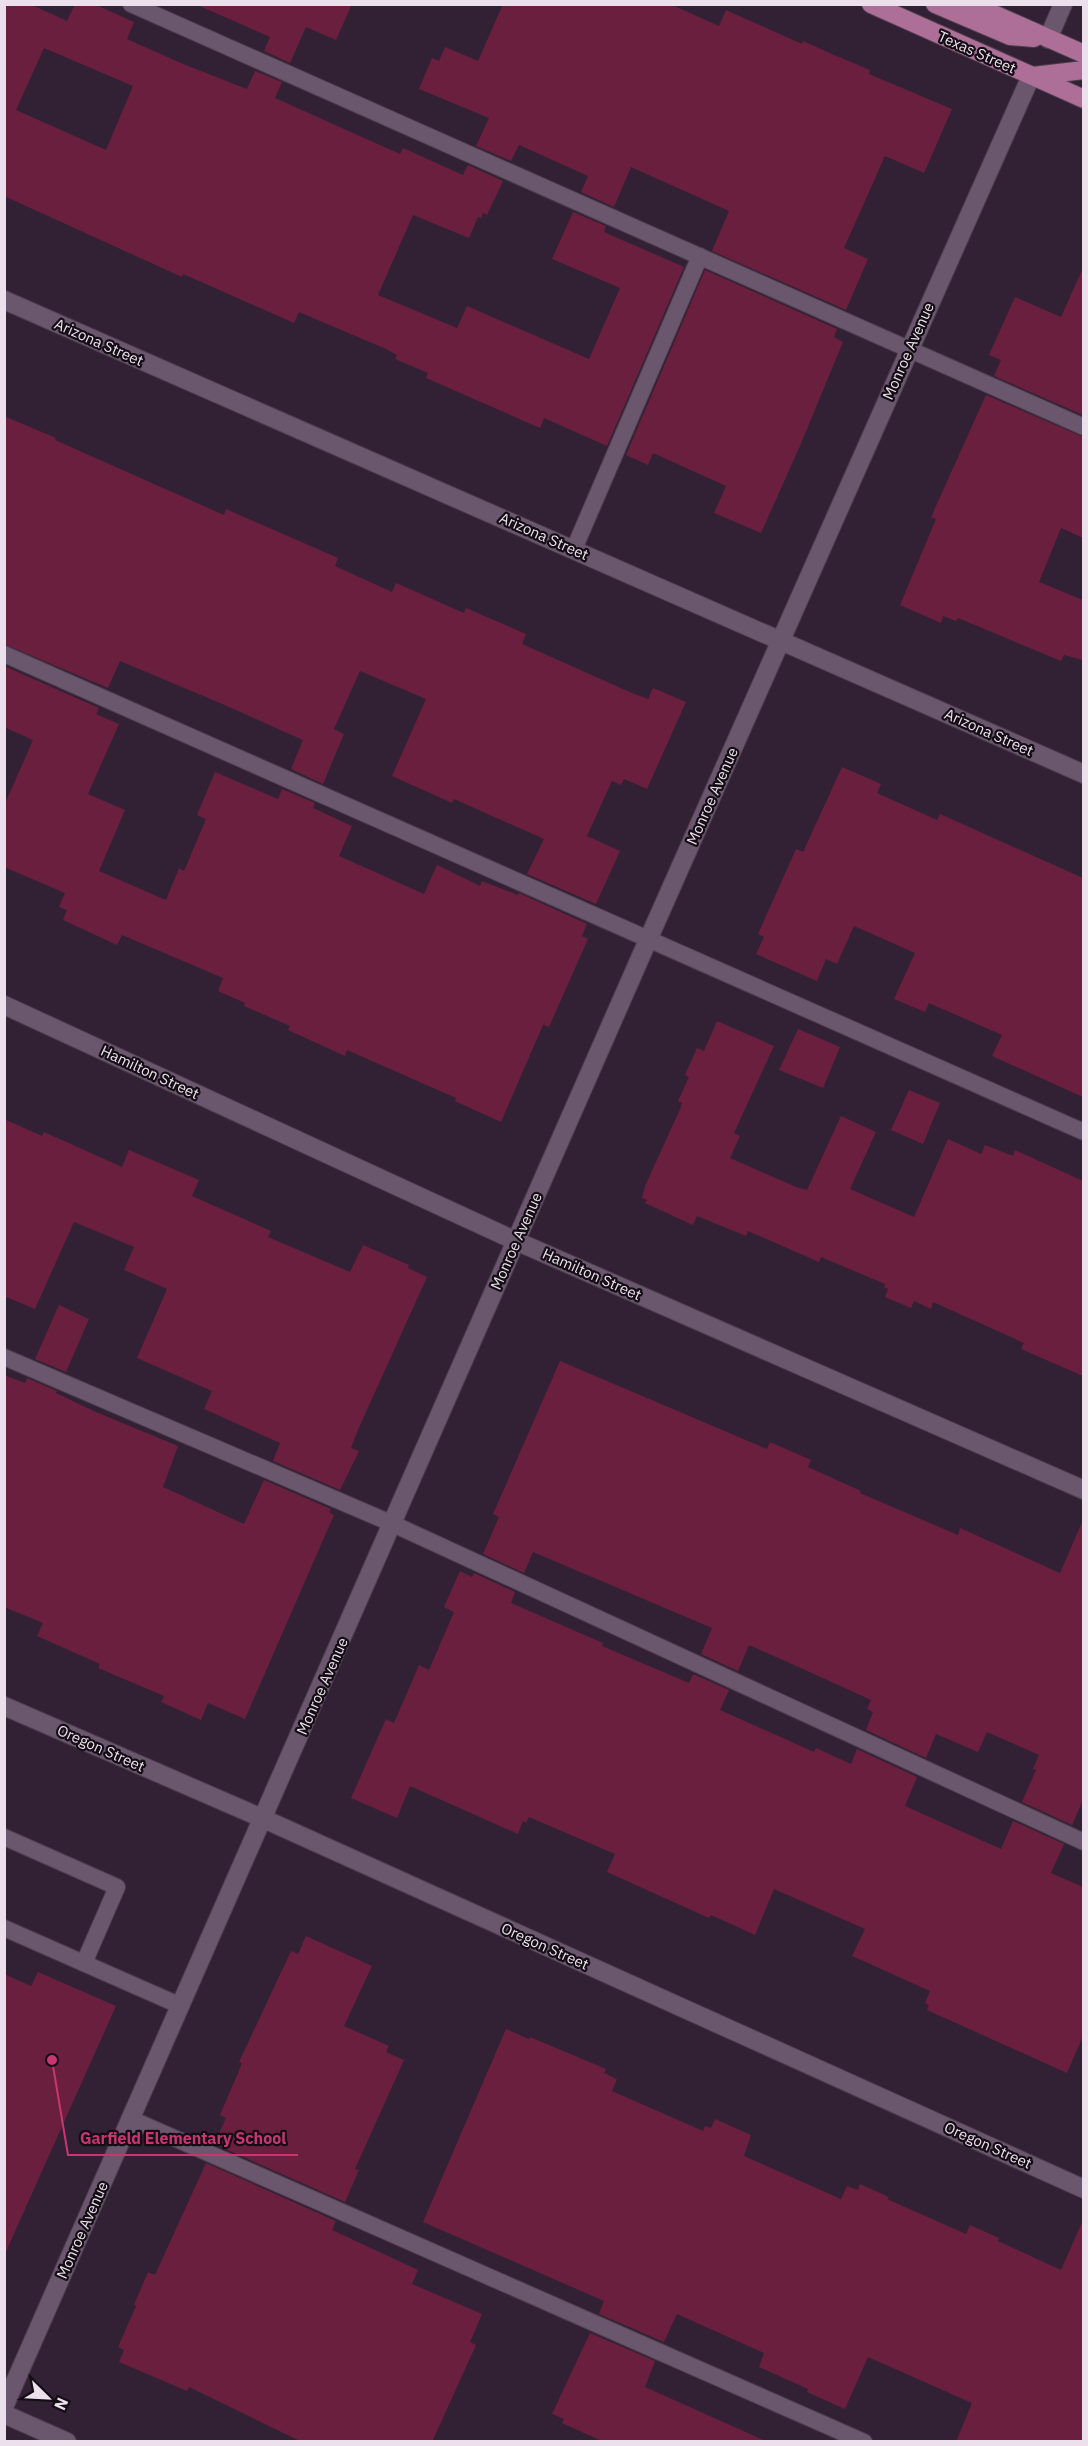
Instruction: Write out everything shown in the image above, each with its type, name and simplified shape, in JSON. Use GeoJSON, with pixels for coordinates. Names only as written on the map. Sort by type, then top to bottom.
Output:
{"type":"FeatureCollection","features":[{"type":"Feature","properties":{"kind":"main road","name":"Texas Street"},"geometry":{"type":"LineString","coordinates":[[871,4],[1083,99]]}},
{"type":"Feature","properties":{"kind":"main road"},"geometry":{"type":"LineString","coordinates":[[935,4],[1010,36],[1048,39]]}},
{"type":"Feature","properties":{"kind":"main road"},"geometry":{"type":"LineString","coordinates":[[971,4],[1083,54]]}},
{"type":"Feature","properties":{"kind":"main road"},"geometry":{"type":"LineString","coordinates":[[1031,76],[1083,70]]}},
{"type":"Feature","properties":{"kind":"street"},"geometry":{"type":"LineString","coordinates":[[1048,39],[1063,4]]}},
{"type":"Feature","properties":{"kind":"street","name":"Monroe Avenue"},"geometry":{"type":"LineString","coordinates":[[4,2407],[264,1819],[648,939],[1031,76]]}},
{"type":"Feature","properties":{"kind":"street","name":"Arizona Street"},"geometry":{"type":"LineString","coordinates":[[4,300],[1083,774]]}},
{"type":"Feature","properties":{"kind":"street","name":"Hamilton Street"},"geometry":{"type":"LineString","coordinates":[[4,1005],[516,1241],[1083,1490]]}},
{"type":"Feature","properties":{"kind":"street","name":"Oregon Street"},"geometry":{"type":"LineString","coordinates":[[4,1706],[264,1819],[1083,2189]]}},
{"type":"Feature","properties":{"kind":"street"},"geometry":{"type":"LineString","coordinates":[[4,2414],[67,2442]]}},
{"type":"Feature","properties":{"kind":"lane"},"geometry":{"type":"LineString","coordinates":[[131,4],[1083,427]]}},
{"type":"Feature","properties":{"kind":"lane"},"geometry":{"type":"LineString","coordinates":[[574,549],[700,256]]}},
{"type":"Feature","properties":{"kind":"lane"},"geometry":{"type":"LineString","coordinates":[[4,654],[1083,1132]]}},
{"type":"Feature","properties":{"kind":"lane"},"geometry":{"type":"LineString","coordinates":[[4,1357],[393,1524],[1083,1842]]}},
{"type":"Feature","properties":{"kind":"lane"},"geometry":{"type":"LineString","coordinates":[[4,1837],[117,1887],[84,1963]]}},
{"type":"Feature","properties":{"kind":"lane"},"geometry":{"type":"LineString","coordinates":[[4,1928],[181,2006]]}},
{"type":"Feature","properties":{"kind":"lane"},"geometry":{"type":"LineString","coordinates":[[131,2119],[864,2442]]}},
{"type":"Feature","properties":{"kind":"building"},"geometry":{"type":"Polygon","coordinates":[[[4,4],[30,4],[67,21],[75,4],[94,4],[134,22],[127,39],[183,64],[247,89],[255,71],[282,82],[275,98],[400,154],[403,148],[463,175],[468,165],[503,181],[487,215],[483,213],[481,218],[478,217],[469,238],[413,215],[378,295],[457,328],[467,306],[589,359],[620,288],[552,259],[573,212],[606,226],[604,232],[684,267],[607,446],[544,418],[540,428],[426,378],[428,373],[395,359],[397,355],[386,349],[299,312],[294,323],[183,274],[182,277],[4,196],[4,4]],[[44,48],[16,110],[106,150],[133,86],[44,48]]]}},
{"type":"Feature","properties":{"kind":"building"},"geometry":{"type":"Polygon","coordinates":[[[195,4],[352,4],[336,40],[306,27],[290,63],[264,51],[270,37],[195,4]]]}},
{"type":"Feature","properties":{"kind":"building"},"geometry":{"type":"Polygon","coordinates":[[[503,4],[670,4],[719,26],[726,10],[802,44],[803,41],[870,70],[869,74],[952,109],[924,173],[885,156],[844,248],[868,259],[846,310],[712,251],[729,211],[631,167],[614,207],[581,192],[588,176],[519,145],[511,161],[476,146],[489,118],[419,89],[432,58],[439,61],[445,47],[478,61],[503,4]]]}},
{"type":"Feature","properties":{"kind":"building"},"geometry":{"type":"Polygon","coordinates":[[[1083,268],[1083,415],[994,376],[1001,360],[989,355],[1015,297],[1061,317],[1083,268]]]}},
{"type":"Feature","properties":{"kind":"building"},"geometry":{"type":"Polygon","coordinates":[[[705,270],[837,329],[834,337],[843,342],[761,533],[714,513],[726,486],[653,453],[648,465],[626,455],[705,270]]]}},
{"type":"Feature","properties":{"kind":"building"},"geometry":{"type":"Polygon","coordinates":[[[986,395],[1083,437],[1083,538],[1061,528],[1039,582],[1083,600],[1083,660],[1064,655],[1061,661],[958,618],[956,621],[943,616],[941,623],[900,605],[936,519],[931,517],[986,395]]]}},
{"type":"Feature","properties":{"kind":"building"},"geometry":{"type":"Polygon","coordinates":[[[4,416],[224,515],[226,509],[338,558],[335,566],[392,592],[396,583],[464,613],[466,608],[526,634],[522,644],[632,693],[648,699],[653,688],[686,702],[647,789],[624,779],[621,785],[612,781],[587,836],[620,851],[596,904],[527,874],[544,839],[454,799],[452,803],[392,776],[426,699],[360,671],[334,729],[344,734],[323,784],[291,769],[303,740],[220,703],[120,661],[108,688],[4,644],[4,416]]]}},
{"type":"Feature","properties":{"kind":"building"},"geometry":{"type":"Polygon","coordinates":[[[4,666],[99,708],[96,714],[119,724],[88,794],[125,810],[99,871],[166,900],[179,868],[184,871],[206,819],[197,815],[215,772],[278,799],[282,789],[315,803],[313,808],[352,826],[339,856],[424,894],[437,865],[480,886],[482,881],[518,895],[519,893],[587,924],[582,936],[588,939],[549,1027],[543,1025],[501,1122],[455,1101],[456,1098],[347,1050],[345,1056],[288,1030],[290,1026],[244,1006],[245,1003],[218,991],[223,978],[122,935],[117,945],[63,920],[67,910],[59,907],[65,893],[4,867],[4,806],[33,740],[4,727],[4,666]]]}},
{"type":"Feature","properties":{"kind":"building"},"geometry":{"type":"Polygon","coordinates":[[[842,767],[881,784],[877,793],[937,820],[940,814],[1083,878],[1083,1097],[992,1056],[1002,1035],[929,1003],[925,1012],[894,999],[915,953],[854,926],[837,964],[826,959],[817,981],[756,954],[764,937],[758,934],[796,849],[803,852],[842,767]]]}},
{"type":"Feature","properties":{"kind":"building"},"geometry":{"type":"Polygon","coordinates":[[[717,1021],[774,1046],[734,1133],[740,1136],[730,1158],[796,1187],[807,1190],[841,1116],[876,1132],[850,1189],[914,1217],[948,1139],[981,1154],[985,1145],[1013,1156],[1015,1150],[1083,1181],[1083,1376],[1021,1349],[1024,1343],[933,1302],[931,1309],[914,1301],[911,1308],[885,1297],[888,1289],[884,1287],[885,1284],[821,1257],[819,1262],[748,1231],[746,1236],[697,1216],[693,1225],[645,1203],[647,1200],[642,1198],[645,1186],[681,1107],[682,1103],[678,1101],[689,1077],[685,1075],[697,1048],[704,1051],[717,1021]]]}},
{"type":"Feature","properties":{"kind":"building"},"geometry":{"type":"Polygon","coordinates":[[[798,1029],[840,1047],[823,1088],[779,1070],[798,1029]]]}},
{"type":"Feature","properties":{"kind":"building"},"geometry":{"type":"Polygon","coordinates":[[[909,1090],[940,1103],[923,1144],[891,1130],[909,1090]]]}},
{"type":"Feature","properties":{"kind":"building"},"geometry":{"type":"Polygon","coordinates":[[[4,1119],[42,1136],[44,1132],[122,1167],[129,1150],[199,1180],[192,1196],[271,1231],[268,1237],[350,1272],[363,1245],[409,1265],[408,1268],[427,1277],[357,1432],[351,1448],[359,1451],[340,1490],[273,1461],[280,1443],[204,1409],[212,1391],[137,1358],[167,1289],[124,1270],[134,1247],[74,1222],[35,1309],[4,1296],[4,1119]]]}},
{"type":"Feature","properties":{"kind":"building"},"geometry":{"type":"Polygon","coordinates":[[[59,1305],[89,1319],[66,1372],[35,1359],[59,1305]]]}},
{"type":"Feature","properties":{"kind":"building"},"geometry":{"type":"Polygon","coordinates":[[[560,1361],[767,1449],[770,1442],[811,1460],[808,1467],[861,1491],[860,1493],[958,1535],[960,1528],[1060,1573],[1083,1520],[1083,1800],[1072,1825],[1022,1802],[1036,1770],[1033,1769],[1039,1755],[987,1732],[978,1752],[936,1734],[926,1758],[866,1730],[873,1712],[867,1709],[871,1700],[749,1645],[738,1671],[701,1654],[712,1628],[533,1552],[524,1573],[483,1554],[499,1517],[493,1514],[560,1361]]]}},
{"type":"Feature","properties":{"kind":"building"},"geometry":{"type":"Polygon","coordinates":[[[4,1375],[25,1383],[27,1378],[96,1412],[178,1446],[163,1487],[244,1524],[264,1480],[331,1509],[329,1512],[334,1515],[245,1719],[208,1703],[201,1720],[161,1702],[164,1696],[98,1668],[100,1664],[37,1636],[43,1623],[4,1607],[4,1375]]]}},
{"type":"Feature","properties":{"kind":"building"},"geometry":{"type":"Polygon","coordinates":[[[460,1571],[472,1577],[474,1573],[515,1592],[511,1603],[603,1643],[602,1646],[689,1683],[693,1674],[729,1690],[720,1710],[814,1752],[816,1748],[851,1764],[857,1749],[917,1777],[905,1806],[1001,1849],[1013,1821],[1064,1844],[1051,1873],[1083,1887],[1083,2036],[1067,2073],[927,2010],[929,2005],[925,2003],[930,1991],[852,1956],[865,1929],[774,1889],[755,1935],[711,1915],[709,1918],[607,1872],[615,1854],[529,1817],[526,1823],[523,1821],[518,1834],[410,1786],[397,1818],[351,1798],[386,1719],[394,1723],[419,1665],[429,1670],[454,1612],[444,1607],[460,1571]]]}},
{"type":"Feature","properties":{"kind":"building"},"geometry":{"type":"Polygon","coordinates":[[[306,1936],[372,1966],[344,2026],[389,2046],[386,2052],[404,2060],[355,2169],[359,2170],[345,2202],[214,2144],[226,2118],[220,2115],[242,2063],[239,2062],[291,1951],[298,1954],[306,1936]]]}},
{"type":"Feature","properties":{"kind":"building"},"geometry":{"type":"Polygon","coordinates":[[[38,1972],[116,2006],[4,2256],[4,1974],[31,1986],[38,1972]]]}},
{"type":"Feature","properties":{"kind":"building"},"geometry":{"type":"Polygon","coordinates":[[[506,2029],[606,2069],[604,2073],[617,2079],[612,2091],[703,2131],[705,2126],[711,2128],[715,2119],[751,2135],[744,2156],[841,2199],[847,2186],[858,2190],[860,2184],[889,2197],[887,2199],[966,2234],[970,2225],[999,2238],[998,2241],[1061,2270],[1083,2220],[1083,2442],[956,2442],[972,2403],[868,2357],[845,2409],[759,2367],[764,2353],[677,2314],[664,2342],[599,2314],[604,2301],[423,2222],[506,2029]]]}},
{"type":"Feature","properties":{"kind":"building"},"geometry":{"type":"Polygon","coordinates":[[[206,2163],[336,2221],[332,2230],[418,2270],[412,2284],[482,2314],[470,2342],[476,2345],[432,2442],[302,2442],[189,2387],[187,2391],[119,2362],[124,2350],[118,2347],[148,2272],[155,2275],[206,2163]]]}},
{"type":"Feature","properties":{"kind":"building"},"geometry":{"type":"Polygon","coordinates":[[[590,2333],[655,2361],[645,2387],[768,2442],[604,2442],[562,2423],[564,2419],[552,2414],[590,2333]]]}},
{"type":"Feature","properties":{"kind":"place","name":"Garfield Elementary School"},"geometry":{"type":"Point","coordinates":[52,2060]}}]}
